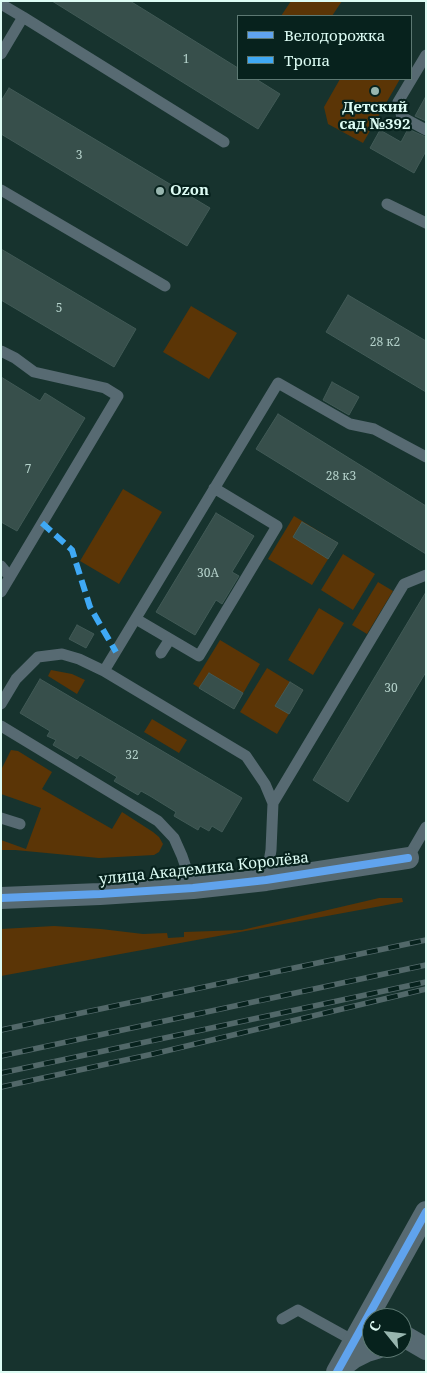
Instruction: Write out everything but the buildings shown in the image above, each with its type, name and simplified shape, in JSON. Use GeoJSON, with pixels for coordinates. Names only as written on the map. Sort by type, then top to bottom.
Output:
{"type":"FeatureCollection","features":[{"type":"Feature","properties":{"kind":"street","name":"улица Академика Королёва"},"geometry":{"type":"LineString","coordinates":[[1,898],[193,888],[266,880],[408,858]]}},
{"type":"Feature","properties":{"kind":"street"},"geometry":{"type":"LineString","coordinates":[[376,1308],[426,1212]]}},
{"type":"Feature","properties":{"kind":"street"},"geometry":{"type":"LineString","coordinates":[[338,1370],[362,1330]]}},
{"type":"Feature","properties":{"kind":"street"},"geometry":{"type":"LineString","coordinates":[[338,1370],[353,1358],[362,1354]]}},
{"type":"Feature","properties":{"kind":"lane"},"geometry":{"type":"LineString","coordinates":[[1,4],[224,142]]}},
{"type":"Feature","properties":{"kind":"lane"},"geometry":{"type":"LineString","coordinates":[[1,54],[23,17]]}},
{"type":"Feature","properties":{"kind":"lane"},"geometry":{"type":"LineString","coordinates":[[412,78],[426,55]]}},
{"type":"Feature","properties":{"kind":"lane"},"geometry":{"type":"LineString","coordinates":[[411,80],[398,102],[402,117],[426,130]]}},
{"type":"Feature","properties":{"kind":"lane"},"geometry":{"type":"LineString","coordinates":[[1,190],[165,286]]}},
{"type":"Feature","properties":{"kind":"lane"},"geometry":{"type":"LineString","coordinates":[[387,204],[426,223]]}},
{"type":"Feature","properties":{"kind":"lane"},"geometry":{"type":"LineString","coordinates":[[1,351],[15,358],[34,372],[105,388],[118,396],[1,592]]}},
{"type":"Feature","properties":{"kind":"lane"},"geometry":{"type":"LineString","coordinates":[[104,671],[278,383],[350,424],[374,429],[426,457]]}},
{"type":"Feature","properties":{"kind":"lane"},"geometry":{"type":"LineString","coordinates":[[136,619],[199,656],[277,526],[214,488]]}},
{"type":"Feature","properties":{"kind":"lane"},"geometry":{"type":"LineString","coordinates":[[1,566],[10,577]]}},
{"type":"Feature","properties":{"kind":"lane"},"geometry":{"type":"LineString","coordinates":[[273,803],[404,584],[426,575]]}},
{"type":"Feature","properties":{"kind":"lane"},"geometry":{"type":"LineString","coordinates":[[161,653],[170,639]]}},
{"type":"Feature","properties":{"kind":"lane"},"geometry":{"type":"LineString","coordinates":[[1,704],[16,679],[38,657],[62,654],[79,659],[104,671],[246,756],[265,784],[273,803],[271,850],[266,880]]}},
{"type":"Feature","properties":{"kind":"lane"},"geometry":{"type":"LineString","coordinates":[[1,726],[158,821],[174,838],[193,888]]}},
{"type":"Feature","properties":{"kind":"lane"},"geometry":{"type":"LineString","coordinates":[[1,818],[20,824]]}},
{"type":"Feature","properties":{"kind":"lane"},"geometry":{"type":"LineString","coordinates":[[408,858],[426,827]]}},
{"type":"Feature","properties":{"kind":"lane"},"geometry":{"type":"LineString","coordinates":[[282,1319],[298,1310],[354,1341]]}},
{"type":"Feature","properties":{"kind":"shaded area"},"geometry":{"type":"Polygon","coordinates":[[[291,1],[342,1],[333,15],[282,15],[291,1]]]}},
{"type":"Feature","properties":{"kind":"shaded area"},"geometry":{"type":"Polygon","coordinates":[[[339,80],[399,80],[363,143],[328,124],[324,107],[339,80]]]}},
{"type":"Feature","properties":{"kind":"shaded area"},"geometry":{"type":"Polygon","coordinates":[[[191,306],[237,333],[209,379],[163,352],[191,306]]]}},
{"type":"Feature","properties":{"kind":"shaded area"},"geometry":{"type":"Polygon","coordinates":[[[123,489],[162,512],[119,584],[80,561],[123,489]]]}},
{"type":"Feature","properties":{"kind":"shaded area"},"geometry":{"type":"Polygon","coordinates":[[[294,516],[338,543],[312,585],[268,559],[294,516]]]}},
{"type":"Feature","properties":{"kind":"shaded area"},"geometry":{"type":"Polygon","coordinates":[[[343,554],[375,574],[353,610],[321,590],[343,554]]]}},
{"type":"Feature","properties":{"kind":"shaded area"},"geometry":{"type":"Polygon","coordinates":[[[378,582],[393,591],[367,634],[352,625],[378,582]]]}},
{"type":"Feature","properties":{"kind":"shaded area"},"geometry":{"type":"Polygon","coordinates":[[[319,608],[344,623],[313,675],[288,660],[319,608]]]}},
{"type":"Feature","properties":{"kind":"shaded area"},"geometry":{"type":"Polygon","coordinates":[[[220,640],[260,664],[234,709],[193,684],[220,640]]]}},
{"type":"Feature","properties":{"kind":"shaded area"},"geometry":{"type":"Polygon","coordinates":[[[267,668],[303,690],[277,734],[240,712],[267,668]]]}},
{"type":"Feature","properties":{"kind":"shaded area"},"geometry":{"type":"Polygon","coordinates":[[[51,670],[72,674],[85,680],[77,694],[48,676],[51,670]]]}},
{"type":"Feature","properties":{"kind":"shaded area"},"geometry":{"type":"Polygon","coordinates":[[[152,719],[187,740],[179,753],[144,732],[152,719]]]}},
{"type":"Feature","properties":{"kind":"shaded area"},"geometry":{"type":"Polygon","coordinates":[[[11,750],[18,751],[52,772],[42,789],[112,829],[122,812],[159,837],[163,844],[159,852],[154,855],[99,858],[1,850],[1,840],[26,849],[41,808],[1,794],[1,770],[11,750]]]}},
{"type":"Feature","properties":{"kind":"shaded area"},"geometry":{"type":"Polygon","coordinates":[[[379,898],[402,898],[403,902],[1,976],[1,929],[54,926],[143,934],[167,933],[168,938],[184,937],[184,932],[242,930],[379,898]]]}},
{"type":"Feature","properties":{"kind":"railway"},"geometry":{"type":"LineString","coordinates":[[1,1030],[426,940]]}},
{"type":"Feature","properties":{"kind":"railway"},"geometry":{"type":"LineString","coordinates":[[1,1056],[426,965]]}},
{"type":"Feature","properties":{"kind":"railway"},"geometry":{"type":"LineString","coordinates":[[1,1073],[426,982]]}},
{"type":"Feature","properties":{"kind":"railway"},"geometry":{"type":"LineString","coordinates":[[1,1087],[153,1054],[426,989]]}},
{"type":"Feature","properties":{"kind":"marked path"},"geometry":{"type":"LineString","coordinates":[[42,523],[72,550],[90,607],[116,652]]}},
{"type":"Feature","properties":{"kind":"cycle path"},"geometry":{"type":"LineString","coordinates":[[1,898],[193,888],[266,880],[408,858]]}},
{"type":"Feature","properties":{"kind":"cycle path"},"geometry":{"type":"LineString","coordinates":[[337,1372],[426,1212]]}},
{"type":"Feature","properties":{"kind":"place","name":"Детский сад №392"},"geometry":{"type":"Point","coordinates":[375,91]}},
{"type":"Feature","properties":{"kind":"place","name":"Ozon"},"geometry":{"type":"Point","coordinates":[160,191]}}]}
